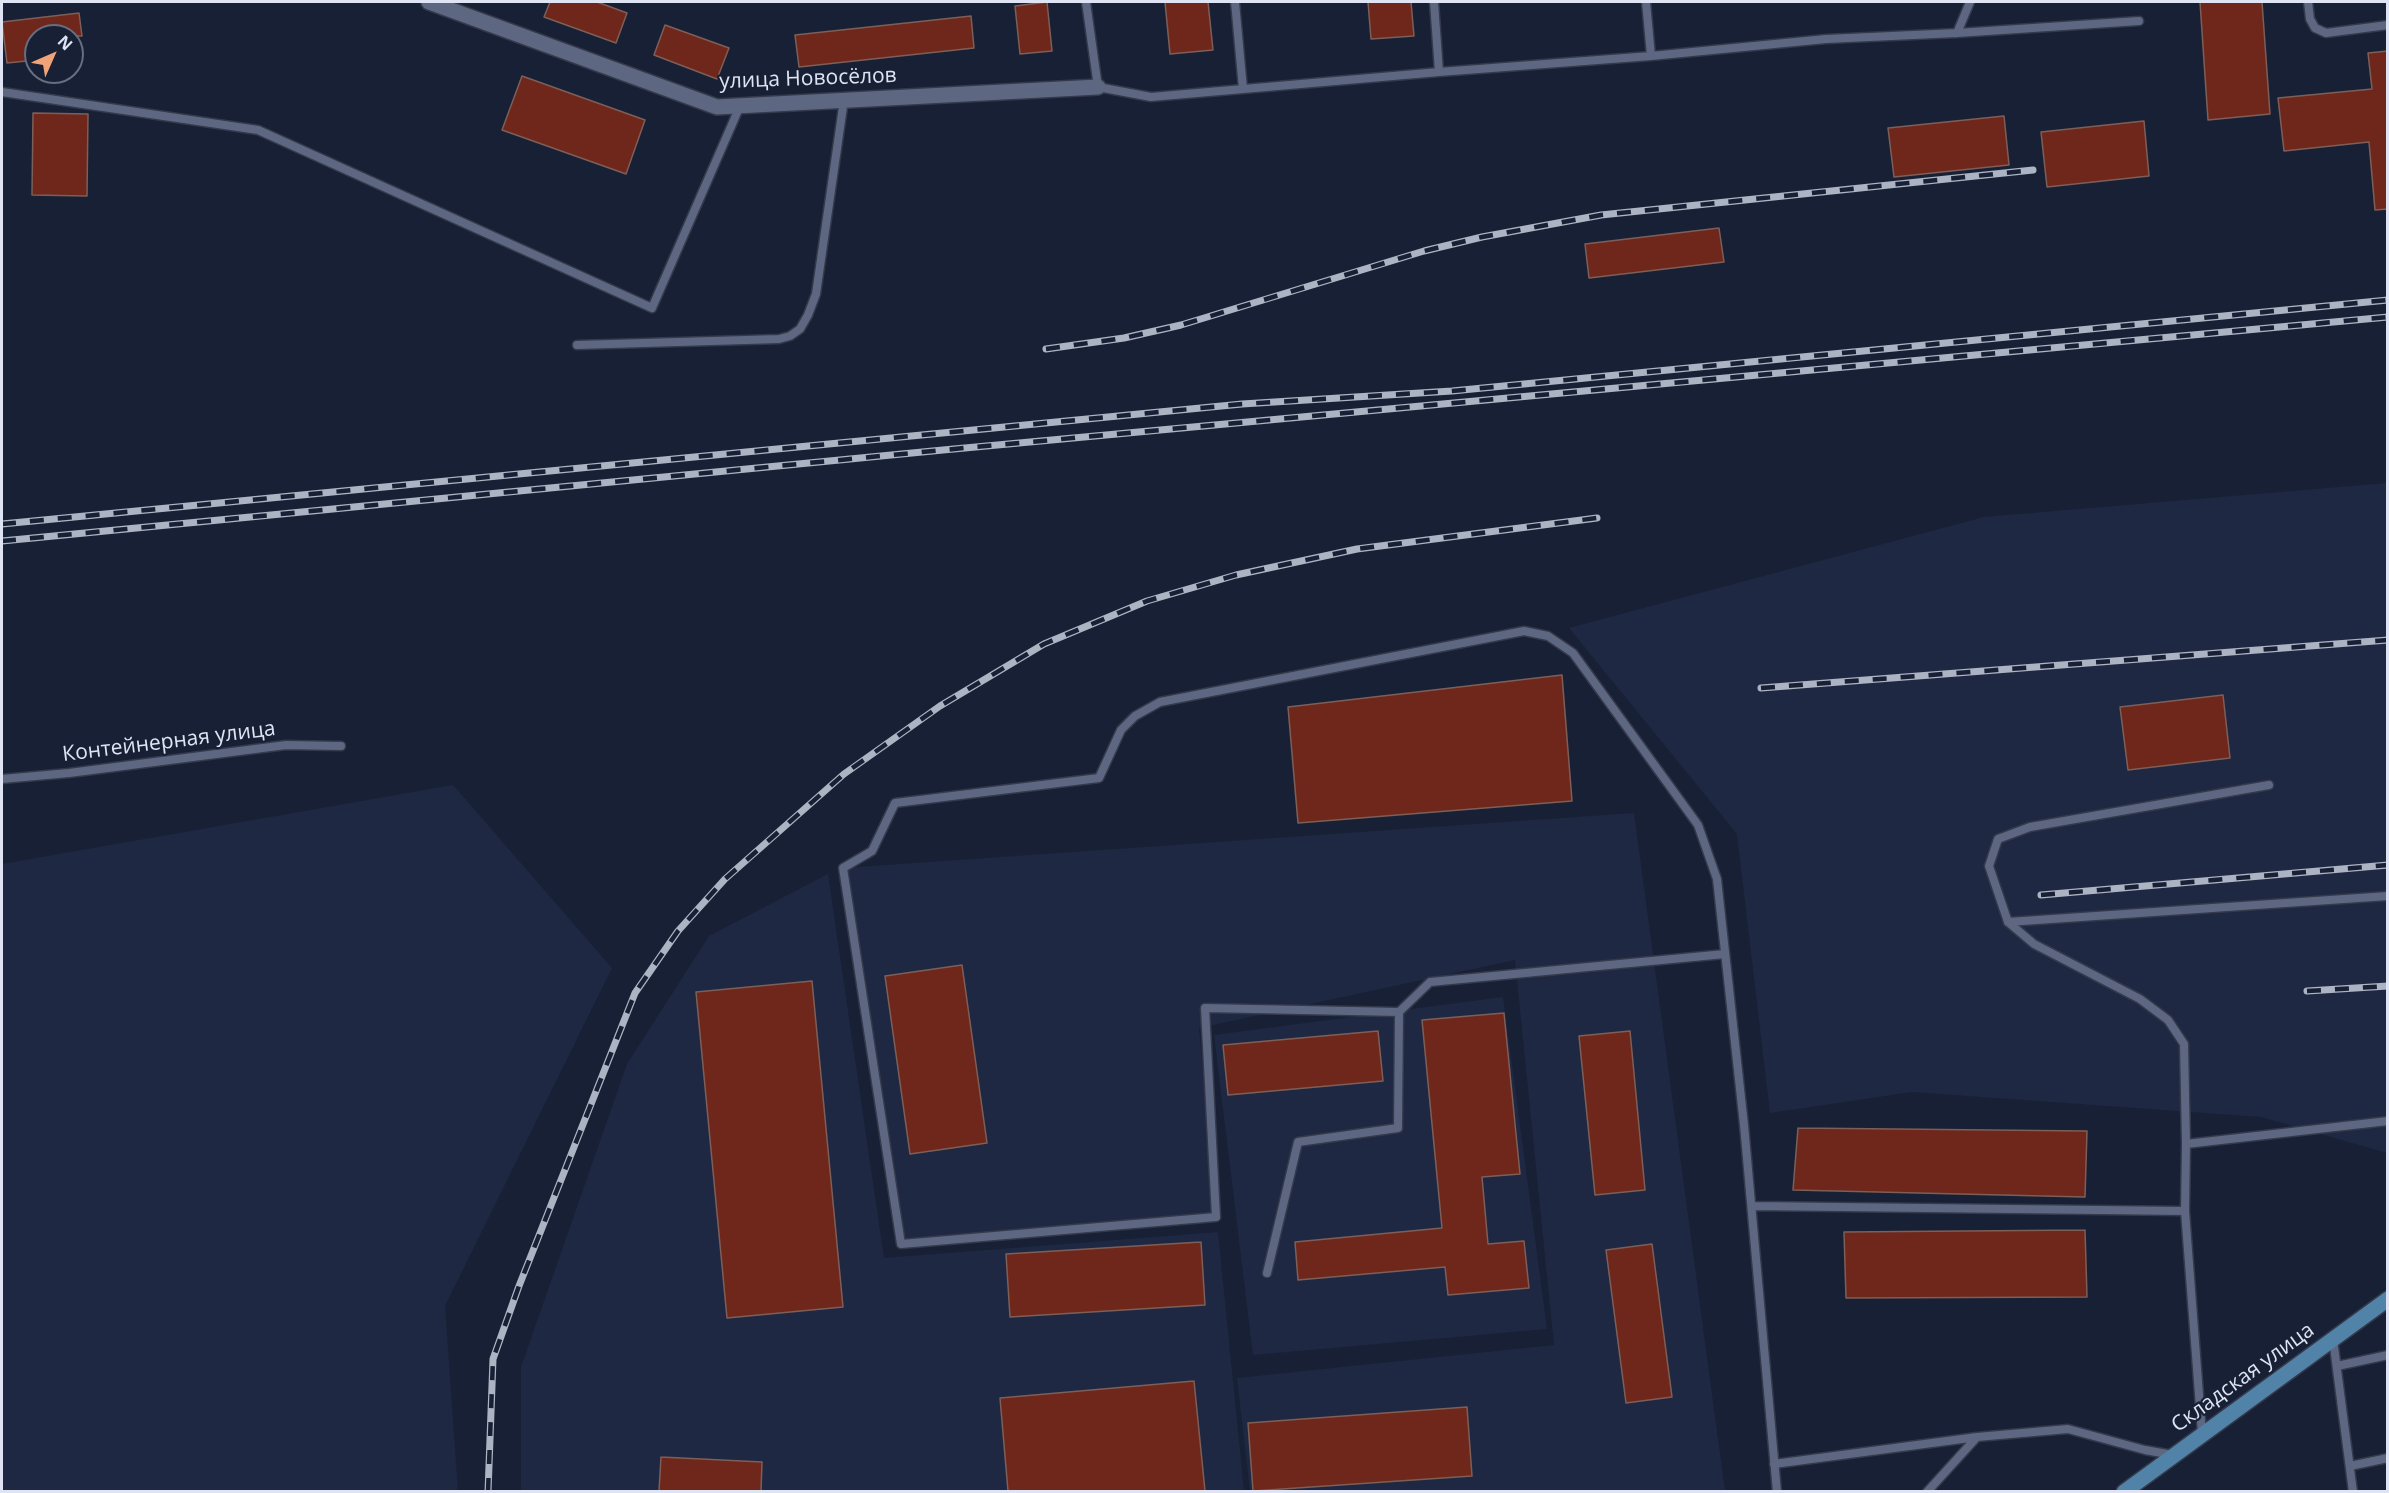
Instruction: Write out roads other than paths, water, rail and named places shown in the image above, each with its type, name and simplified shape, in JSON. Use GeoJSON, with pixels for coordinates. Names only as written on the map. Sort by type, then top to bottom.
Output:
{"type":"FeatureCollection","features":[{"type":"Feature","properties":{"kind":"main road","name":"Складская улица"},"geometry":{"type":"LineString","coordinates":[[2124,1491],[2388,1299]]}},
{"type":"Feature","properties":{"kind":"street","name":"улица Новосёлов"},"geometry":{"type":"LineString","coordinates":[[429,2],[717,107],[1098,87]]}},
{"type":"Feature","properties":{"kind":"lane"},"geometry":{"type":"LineString","coordinates":[[1086,2],[1098,87],[1151,97],[1651,56],[1826,39],[2139,21]]}},
{"type":"Feature","properties":{"kind":"lane"},"geometry":{"type":"LineString","coordinates":[[1235,2],[1243,89]]}},
{"type":"Feature","properties":{"kind":"lane"},"geometry":{"type":"LineString","coordinates":[[1434,2],[1439,72]]}},
{"type":"Feature","properties":{"kind":"lane"},"geometry":{"type":"LineString","coordinates":[[1646,2],[1651,56]]}},
{"type":"Feature","properties":{"kind":"lane"},"geometry":{"type":"LineString","coordinates":[[1957,33],[1970,2]]}},
{"type":"Feature","properties":{"kind":"lane"},"geometry":{"type":"LineString","coordinates":[[2308,2],[2310,19],[2315,28],[2326,33],[2388,25]]}},
{"type":"Feature","properties":{"kind":"lane"},"geometry":{"type":"LineString","coordinates":[[2,92],[258,130],[652,308],[740,106]]}},
{"type":"Feature","properties":{"kind":"lane"},"geometry":{"type":"LineString","coordinates":[[578,345],[779,339],[790,336],[800,329],[816,294],[844,100]]}},
{"type":"Feature","properties":{"kind":"lane"},"geometry":{"type":"LineString","coordinates":[[1725,954],[1430,982],[1399,1012],[1205,1008],[1216,1217],[901,1244],[843,868],[872,851],[895,803],[1099,778],[1121,730],[1135,716],[1160,702],[1524,631],[1548,636],[1573,653],[1698,825],[1716,879],[1725,954],[1752,1206],[1777,1491]]}},
{"type":"Feature","properties":{"kind":"lane","name":"Контейнерная улица"},"geometry":{"type":"LineString","coordinates":[[2,779],[69,773],[286,745],[341,746]]}},
{"type":"Feature","properties":{"kind":"lane"},"geometry":{"type":"LineString","coordinates":[[2202,1434],[2184,1211],[2186,1144],[2184,1044],[2168,1020],[2140,999],[2034,944],[2008,922],[1989,866],[1998,839],[2030,827],[2269,785]]}},
{"type":"Feature","properties":{"kind":"lane"},"geometry":{"type":"LineString","coordinates":[[2008,922],[2388,896]]}},
{"type":"Feature","properties":{"kind":"lane"},"geometry":{"type":"LineString","coordinates":[[1267,1273],[1298,1142],[1398,1128],[1399,1012]]}},
{"type":"Feature","properties":{"kind":"lane"},"geometry":{"type":"LineString","coordinates":[[2186,1144],[2388,1121]]}},
{"type":"Feature","properties":{"kind":"lane"},"geometry":{"type":"LineString","coordinates":[[1752,1206],[2184,1211]]}},
{"type":"Feature","properties":{"kind":"lane"},"geometry":{"type":"LineString","coordinates":[[2333,1339],[2353,1491]]}},
{"type":"Feature","properties":{"kind":"lane"},"geometry":{"type":"LineString","coordinates":[[2337,1366],[2388,1355]]}},
{"type":"Feature","properties":{"kind":"lane"},"geometry":{"type":"LineString","coordinates":[[1774,1464],[1977,1437],[2067,1429],[2145,1450],[2173,1455]]}},
{"type":"Feature","properties":{"kind":"lane"},"geometry":{"type":"LineString","coordinates":[[1927,1491],[1977,1437]]}},
{"type":"Feature","properties":{"kind":"lane"},"geometry":{"type":"LineString","coordinates":[[2350,1466],[2388,1458]]}},
{"type":"Feature","properties":{"kind":"railway"},"geometry":{"type":"LineString","coordinates":[[1046,349],[1124,338],[1181,325],[1424,251],[1482,237],[1601,215],[2033,170]]}},
{"type":"Feature","properties":{"kind":"railway"},"geometry":{"type":"LineString","coordinates":[[2,524],[1242,404],[1452,391],[2388,300]]}},
{"type":"Feature","properties":{"kind":"railway"},"geometry":{"type":"LineString","coordinates":[[2,541],[943,450],[2388,317]]}},
{"type":"Feature","properties":{"kind":"railway"},"geometry":{"type":"LineString","coordinates":[[488,1492],[493,1359],[519,1286],[635,993],[678,931],[725,879],[844,774],[940,706],[1044,644],[1147,601],[1236,575],[1357,549],[1597,518]]}},
{"type":"Feature","properties":{"kind":"railway"},"geometry":{"type":"LineString","coordinates":[[1761,688],[2388,640]]}},
{"type":"Feature","properties":{"kind":"railway"},"geometry":{"type":"LineString","coordinates":[[2041,895],[2388,865]]}},
{"type":"Feature","properties":{"kind":"railway"},"geometry":{"type":"LineString","coordinates":[[2307,991],[2388,986]]}}]}
